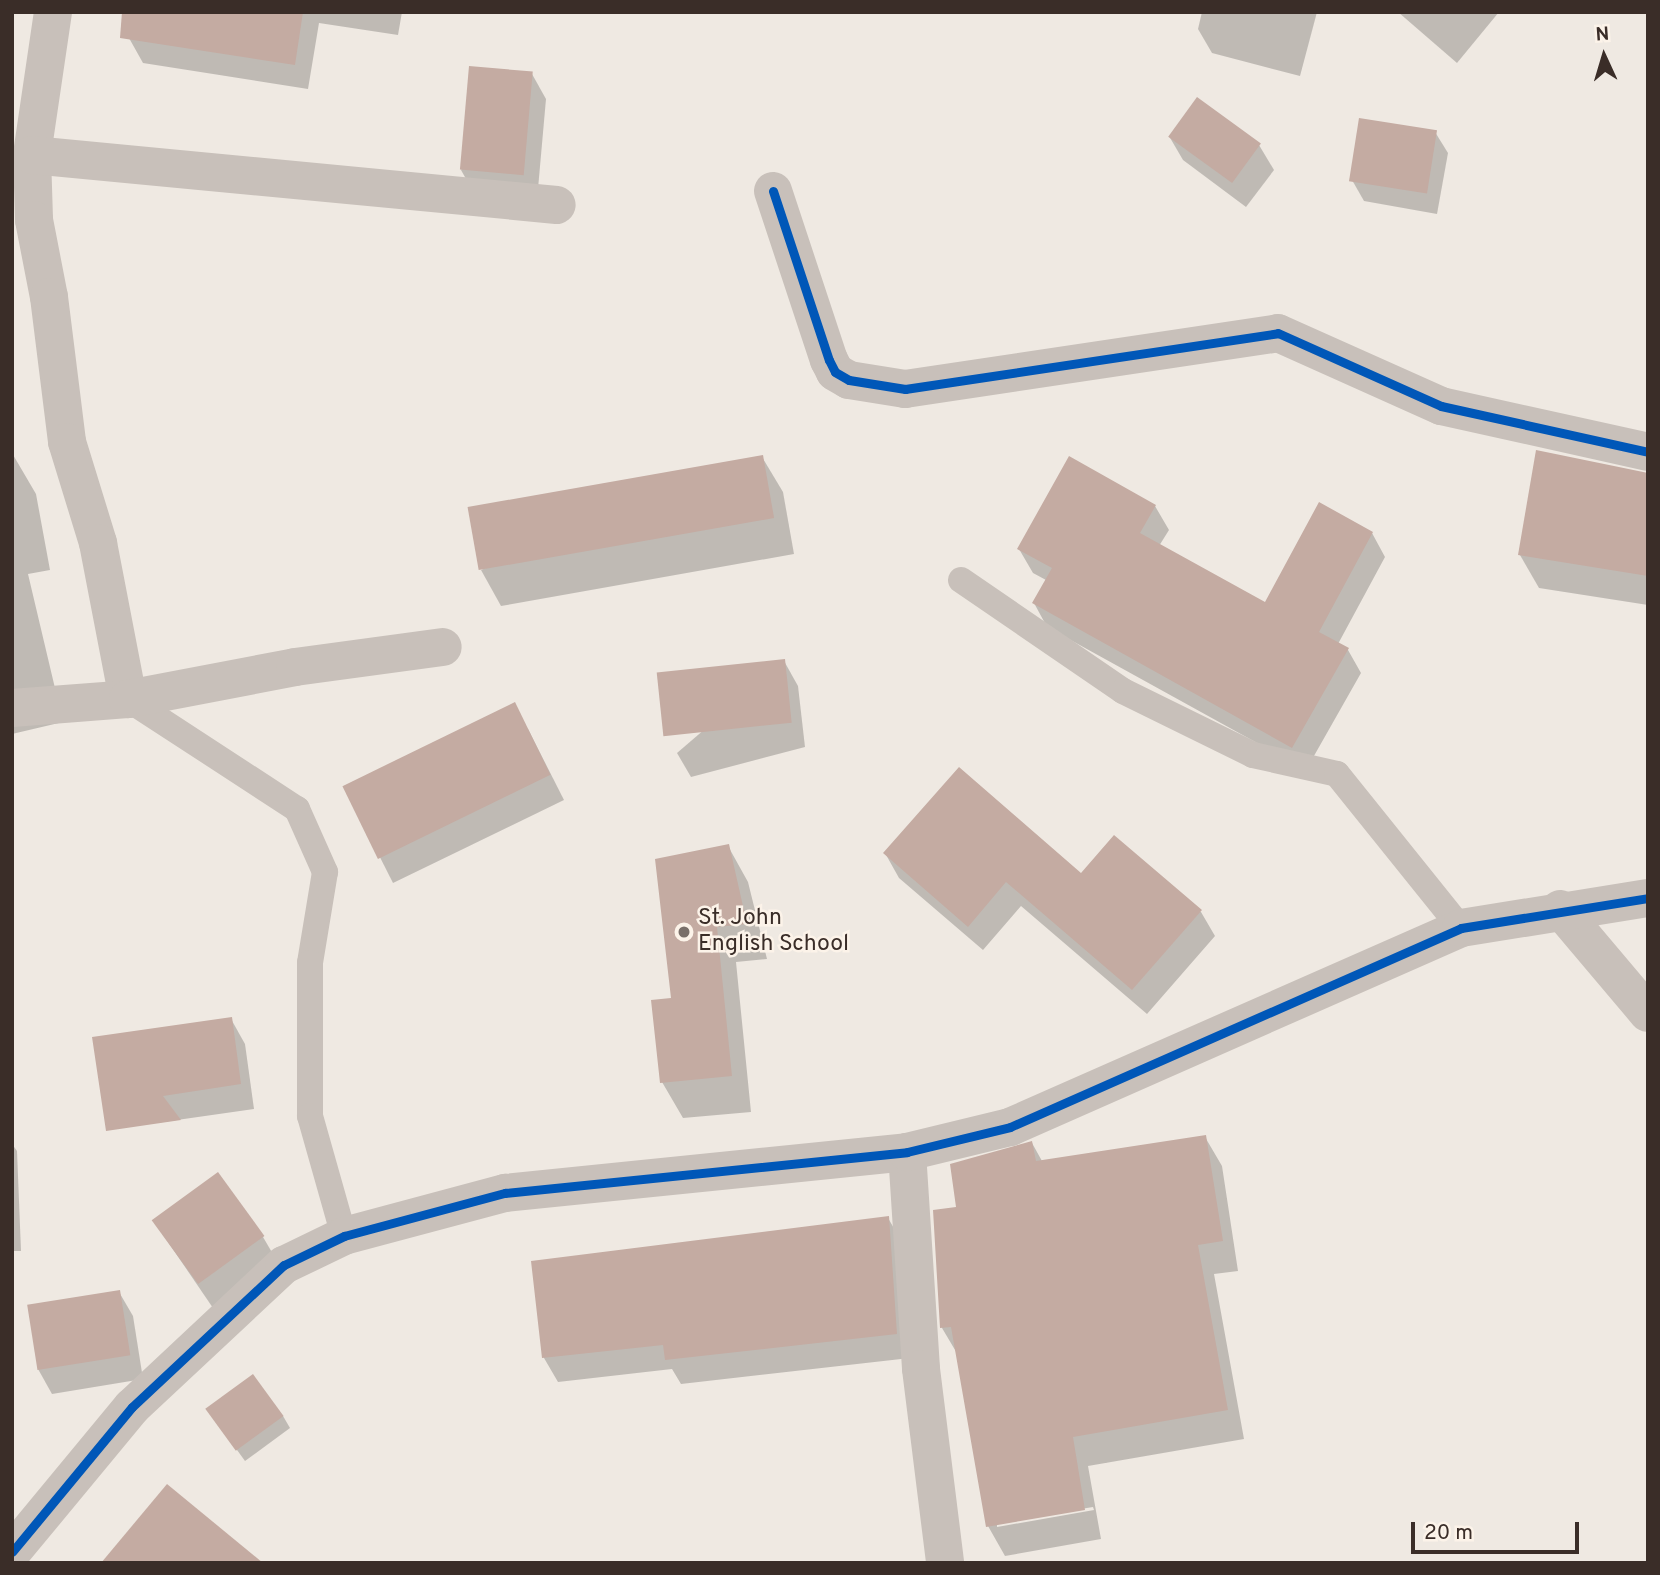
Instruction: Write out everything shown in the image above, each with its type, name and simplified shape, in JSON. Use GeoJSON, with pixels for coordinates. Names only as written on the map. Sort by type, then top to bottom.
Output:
{"type":"FeatureCollection","features":[{"type":"Feature","properties":{"kind":"street"},"geometry":{"type":"LineString","coordinates":[[53,12],[32,155],[34,220],[49,297],[67,442],[97,543],[128,699]]}},
{"type":"Feature","properties":{"kind":"street"},"geometry":{"type":"LineString","coordinates":[[32,155],[558,205]]}},
{"type":"Feature","properties":{"kind":"street"},"geometry":{"type":"LineString","coordinates":[[773,191],[829,360],[835,372],[849,380],[905,389],[1278,333],[1441,406],[1648,452]]}},
{"type":"Feature","properties":{"kind":"street"},"geometry":{"type":"LineString","coordinates":[[12,708],[128,699],[295,667],[443,647]]}},
{"type":"Feature","properties":{"kind":"street"},"geometry":{"type":"LineString","coordinates":[[12,1552],[132,1407],[284,1265],[344,1236],[505,1193],[907,1152],[1010,1127],[1461,928],[1560,909],[1648,898]]}},
{"type":"Feature","properties":{"kind":"street"},"geometry":{"type":"LineString","coordinates":[[1560,909],[1648,1013]]}},
{"type":"Feature","properties":{"kind":"street"},"geometry":{"type":"LineString","coordinates":[[907,1152],[921,1369],[945,1563]]}},
{"type":"Feature","properties":{"kind":"lane"},"geometry":{"type":"LineString","coordinates":[[961,580],[1123,691],[1253,755],[1337,774],[1461,928]]}},
{"type":"Feature","properties":{"kind":"lane"},"geometry":{"type":"LineString","coordinates":[[128,699],[217,753],[297,809],[325,872],[310,962],[310,1116],[344,1236]]}},
{"type":"Feature","properties":{"kind":"building"},"geometry":{"type":"Polygon","coordinates":[[[122,12],[303,12],[295,65],[120,38],[122,12]]]}},
{"type":"Feature","properties":{"kind":"building"},"geometry":{"type":"Polygon","coordinates":[[[469,66],[533,72],[524,175],[460,170],[469,66]]]}},
{"type":"Feature","properties":{"kind":"building"},"geometry":{"type":"Polygon","coordinates":[[[1197,97],[1261,143],[1232,183],[1168,137],[1197,97]]]}},
{"type":"Feature","properties":{"kind":"building"},"geometry":{"type":"Polygon","coordinates":[[[1359,118],[1437,130],[1427,194],[1349,181],[1359,118]]]}},
{"type":"Feature","properties":{"kind":"building"},"geometry":{"type":"Polygon","coordinates":[[[1536,450],[1648,473],[1648,576],[1518,555],[1536,450]]]}},
{"type":"Feature","properties":{"kind":"building"},"geometry":{"type":"Polygon","coordinates":[[[763,455],[774,518],[479,570],[468,507],[763,455]]]}},
{"type":"Feature","properties":{"kind":"building"},"geometry":{"type":"Polygon","coordinates":[[[1069,456],[1156,505],[1140,533],[1265,602],[1319,502],[1373,532],[1319,632],[1349,648],[1292,748],[1032,603],[1052,568],[1017,549],[1069,456]]]}},
{"type":"Feature","properties":{"kind":"building"},"geometry":{"type":"Polygon","coordinates":[[[785,659],[792,723],[663,736],[657,672],[785,659]]]}},
{"type":"Feature","properties":{"kind":"building"},"geometry":{"type":"Polygon","coordinates":[[[515,702],[551,775],[378,859],[342,786],[515,702]]]}},
{"type":"Feature","properties":{"kind":"building"},"geometry":{"type":"Polygon","coordinates":[[[959,767],[1081,873],[1114,835],[1202,910],[1132,990],[1006,882],[968,927],[883,853],[959,767]]]}},
{"type":"Feature","properties":{"kind":"building"},"geometry":{"type":"Polygon","coordinates":[[[729,844],[747,924],[717,927],[732,1076],[660,1083],[651,1000],[671,998],[655,859],[729,844]]]}},
{"type":"Feature","properties":{"kind":"building"},"geometry":{"type":"Polygon","coordinates":[[[232,1017],[241,1084],[163,1096],[181,1120],[106,1131],[92,1037],[232,1017]]]}},
{"type":"Feature","properties":{"kind":"building"},"geometry":{"type":"Polygon","coordinates":[[[1206,1135],[1223,1241],[1198,1245],[1228,1410],[1073,1437],[1085,1510],[986,1527],[951,1327],[940,1328],[933,1210],[956,1207],[950,1164],[1032,1141],[1036,1161],[1206,1135]]]}},
{"type":"Feature","properties":{"kind":"building"},"geometry":{"type":"Polygon","coordinates":[[[218,1172],[264,1236],[198,1284],[152,1220],[218,1172]]]}},
{"type":"Feature","properties":{"kind":"building"},"geometry":{"type":"Polygon","coordinates":[[[889,1216],[897,1334],[665,1360],[663,1345],[542,1358],[531,1261],[889,1216]]]}},
{"type":"Feature","properties":{"kind":"building"},"geometry":{"type":"Polygon","coordinates":[[[120,1290],[130,1355],[37,1370],[27,1305],[120,1290]]]}},
{"type":"Feature","properties":{"kind":"building"},"geometry":{"type":"Polygon","coordinates":[[[253,1374],[284,1416],[236,1451],[205,1409],[253,1374]]]}},
{"type":"Feature","properties":{"kind":"building"},"geometry":{"type":"Polygon","coordinates":[[[167,1484],[263,1563],[101,1563],[167,1484]]]}},
{"type":"Feature","properties":{"kind":"cycle path"},"geometry":{"type":"LineString","coordinates":[[773,191],[829,360],[835,372],[849,380],[905,389],[1278,333],[1441,406],[1648,452]]}},
{"type":"Feature","properties":{"kind":"cycle path"},"geometry":{"type":"LineString","coordinates":[[12,1552],[132,1407],[284,1265],[344,1236],[505,1193],[907,1152],[1010,1127],[1461,928],[1648,898]]}},
{"type":"Feature","properties":{"kind":"place","name":"St. John English School"},"geometry":{"type":"Point","coordinates":[684,932]}}]}
